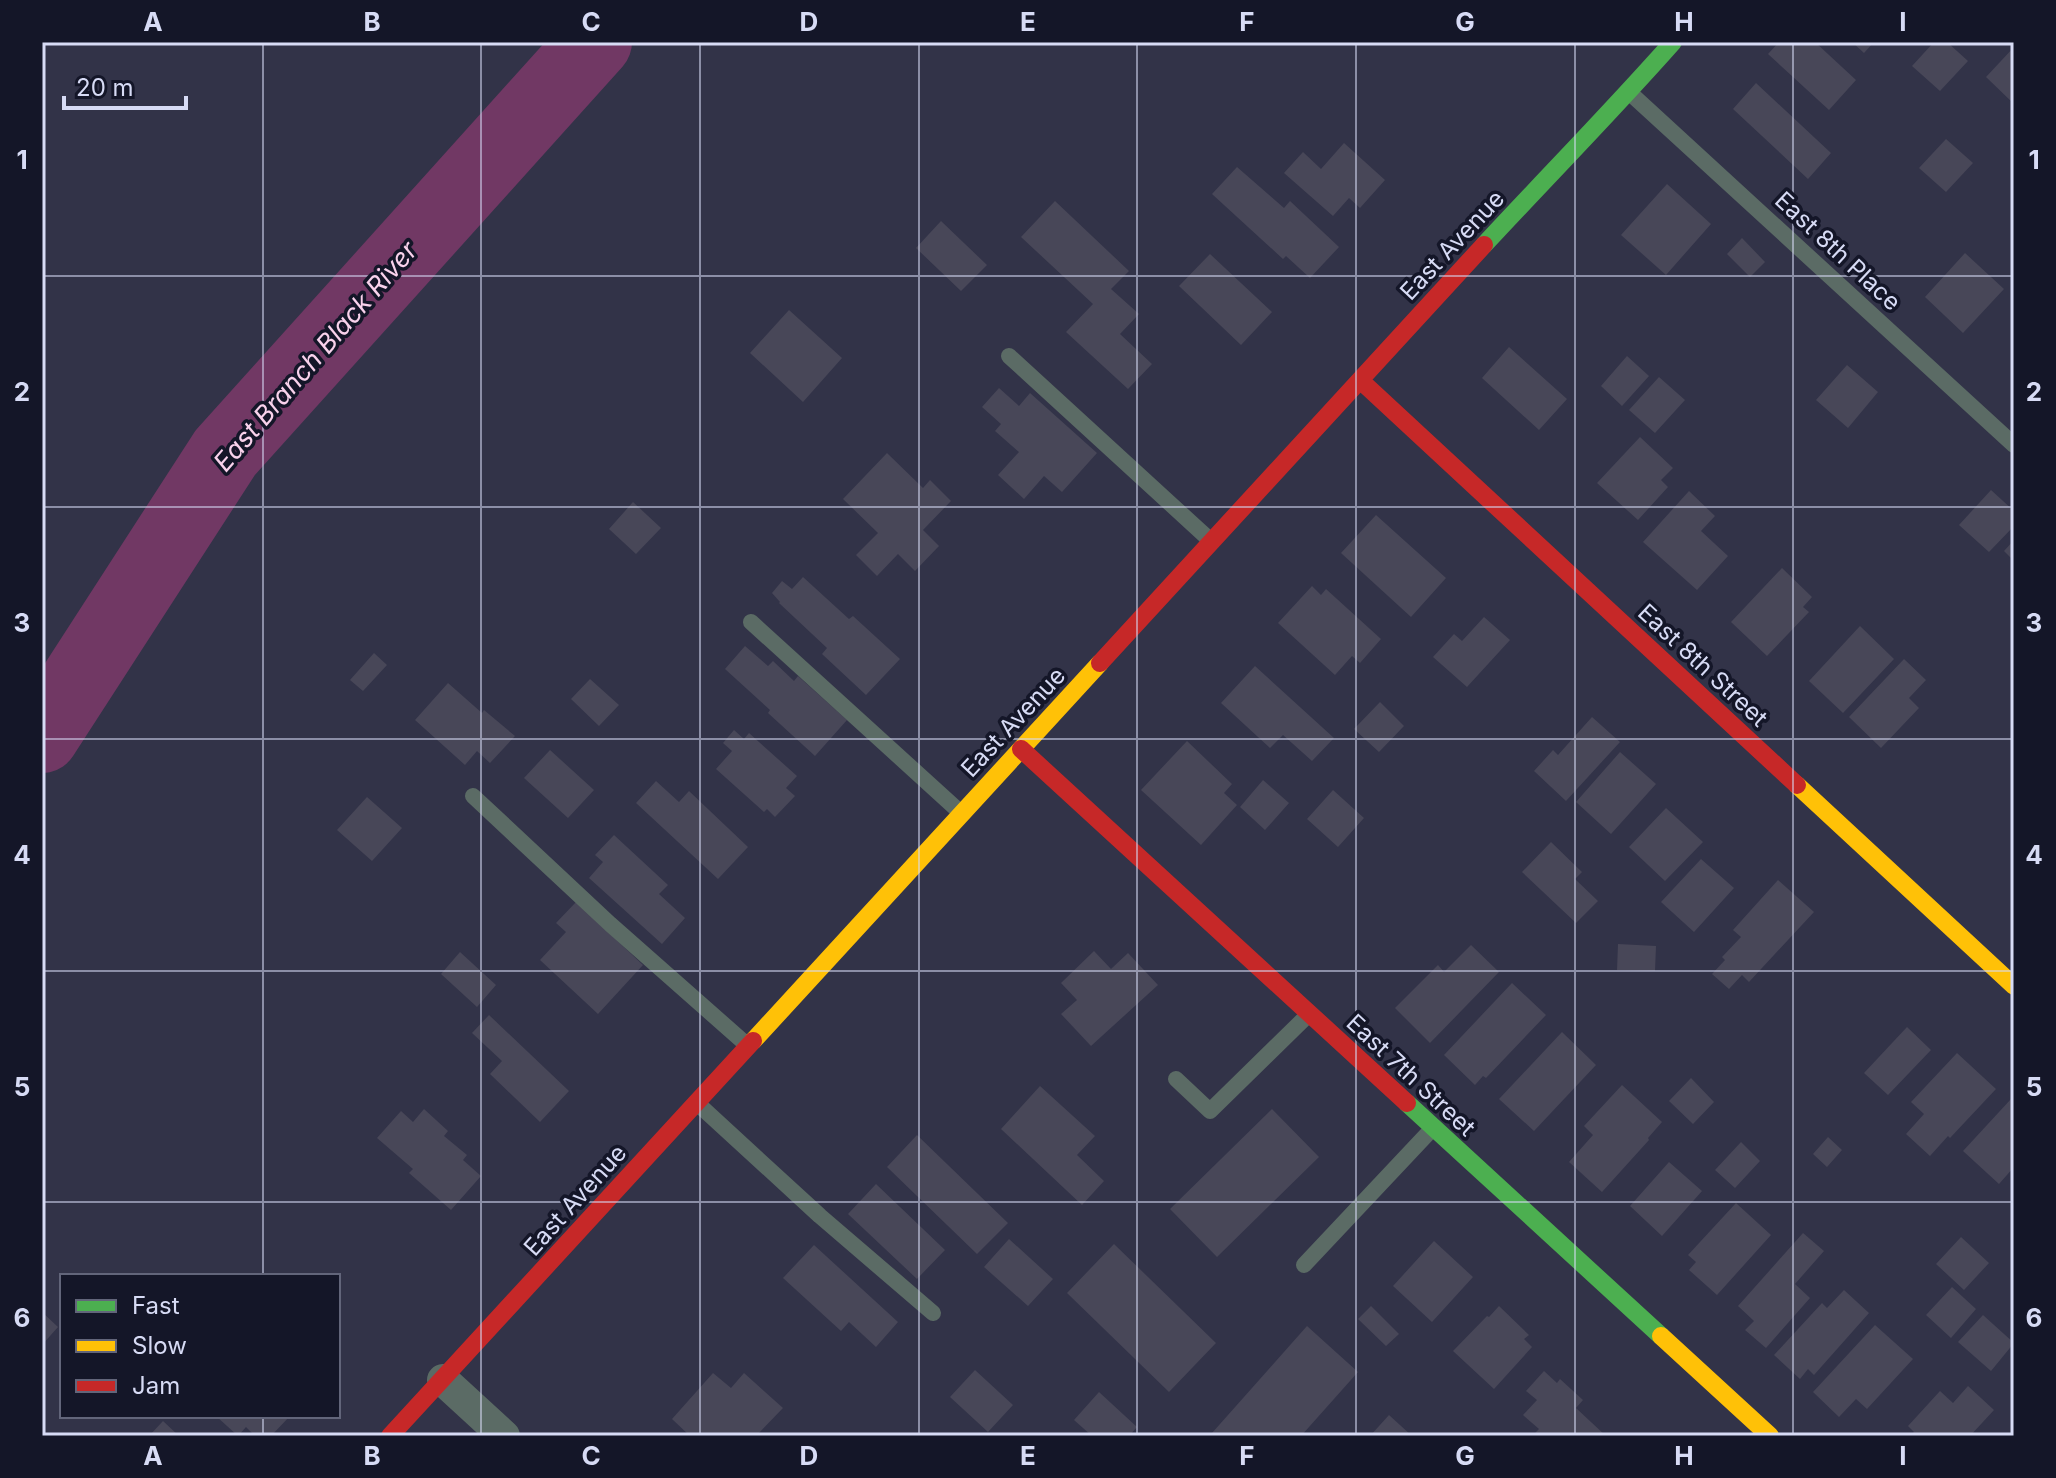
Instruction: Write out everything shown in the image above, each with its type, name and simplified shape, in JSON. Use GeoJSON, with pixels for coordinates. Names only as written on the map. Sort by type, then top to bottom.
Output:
{"type":"FeatureCollection","features":[{"type":"Feature","properties":{"kind":"street","name":"East Avenue"},"geometry":{"type":"LineString","coordinates":[[390,1436],[1673,42]]}},
{"type":"Feature","properties":{"kind":"street","name":"East 8th Street"},"geometry":{"type":"LineString","coordinates":[[1360,380],[2014,986]]}},
{"type":"Feature","properties":{"kind":"street","name":"East 7th Street"},"geometry":{"type":"LineString","coordinates":[[1021,749],[1770,1436]]}},
{"type":"Feature","properties":{"kind":"street"},"geometry":{"type":"LineString","coordinates":[[443,1380],[504,1436]]}},
{"type":"Feature","properties":{"kind":"lane","name":"East 8th Place"},"geometry":{"type":"LineString","coordinates":[[1629,92],[2014,445]]}},
{"type":"Feature","properties":{"kind":"lane"},"geometry":{"type":"LineString","coordinates":[[1009,356],[1212,542]]}},
{"type":"Feature","properties":{"kind":"lane"},"geometry":{"type":"LineString","coordinates":[[751,622],[962,814]]}},
{"type":"Feature","properties":{"kind":"lane"},"geometry":{"type":"LineString","coordinates":[[473,796],[610,924],[749,1046]]}},
{"type":"Feature","properties":{"kind":"lane"},"geometry":{"type":"LineString","coordinates":[[1176,1079],[1210,1111],[1309,1013]]}},
{"type":"Feature","properties":{"kind":"lane"},"geometry":{"type":"LineString","coordinates":[[697,1103],[820,1216],[933,1313]]}},
{"type":"Feature","properties":{"kind":"lane"},"geometry":{"type":"LineString","coordinates":[[1304,1265],[1433,1127]]}},
{"type":"Feature","properties":{"kind":"building"},"geometry":{"type":"Polygon","coordinates":[[[1779,42],[1815,42],[1856,80],[1829,110],[1768,54],[1779,42]]]}},
{"type":"Feature","properties":{"kind":"building"},"geometry":{"type":"Polygon","coordinates":[[[1852,42],[1874,42],[1864,53],[1852,42]]]}},
{"type":"Feature","properties":{"kind":"building"},"geometry":{"type":"Polygon","coordinates":[[[1934,42],[1947,42],[1968,61],[1940,91],[1912,66],[1934,42]]]}},
{"type":"Feature","properties":{"kind":"building"},"geometry":{"type":"Polygon","coordinates":[[[2014,47],[2014,104],[1986,77],[2014,47]]]}},
{"type":"Feature","properties":{"kind":"building"},"geometry":{"type":"Polygon","coordinates":[[[1756,83],[1831,153],[1808,179],[1733,109],[1756,83]]]}},
{"type":"Feature","properties":{"kind":"building"},"geometry":{"type":"Polygon","coordinates":[[[1946,139],[1973,163],[1946,192],[1919,168],[1946,139]]]}},
{"type":"Feature","properties":{"kind":"building"},"geometry":{"type":"Polygon","coordinates":[[[1344,143],[1385,180],[1360,208],[1349,198],[1333,216],[1284,173],[1303,152],[1321,169],[1344,143]]]}},
{"type":"Feature","properties":{"kind":"building"},"geometry":{"type":"Polygon","coordinates":[[[1237,167],[1284,208],[1290,201],[1339,247],[1310,278],[1286,256],[1283,259],[1212,194],[1237,167]]]}},
{"type":"Feature","properties":{"kind":"building"},"geometry":{"type":"Polygon","coordinates":[[[1667,184],[1711,224],[1666,275],[1621,235],[1667,184]]]}},
{"type":"Feature","properties":{"kind":"building"},"geometry":{"type":"Polygon","coordinates":[[[1055,201],[1129,271],[1111,289],[1139,314],[1120,334],[1152,364],[1128,389],[1066,332],[1093,304],[1021,237],[1055,201]]]}},
{"type":"Feature","properties":{"kind":"building"},"geometry":{"type":"Polygon","coordinates":[[[941,221],[987,265],[961,291],[916,248],[941,221]]]}},
{"type":"Feature","properties":{"kind":"building"},"geometry":{"type":"Polygon","coordinates":[[[1742,238],[1765,262],[1750,277],[1727,254],[1742,238]]]}},
{"type":"Feature","properties":{"kind":"building"},"geometry":{"type":"Polygon","coordinates":[[[1965,253],[2004,289],[1963,333],[1925,297],[1965,253]]]}},
{"type":"Feature","properties":{"kind":"building"},"geometry":{"type":"Polygon","coordinates":[[[1210,254],[1272,312],[1241,345],[1179,286],[1210,254]]]}},
{"type":"Feature","properties":{"kind":"building"},"geometry":{"type":"Polygon","coordinates":[[[789,310],[842,358],[803,402],[750,353],[789,310]]]}},
{"type":"Feature","properties":{"kind":"building"},"geometry":{"type":"Polygon","coordinates":[[[1509,347],[1567,399],[1539,430],[1482,378],[1509,347]]]}},
{"type":"Feature","properties":{"kind":"building"},"geometry":{"type":"Polygon","coordinates":[[[1627,356],[1649,376],[1622,406],[1601,386],[1627,356]]]}},
{"type":"Feature","properties":{"kind":"building"},"geometry":{"type":"Polygon","coordinates":[[[1847,365],[1878,392],[1848,428],[1816,400],[1847,365]]]}},
{"type":"Feature","properties":{"kind":"building"},"geometry":{"type":"Polygon","coordinates":[[[1659,377],[1685,400],[1655,433],[1629,410],[1659,377]]]}},
{"type":"Feature","properties":{"kind":"building"},"geometry":{"type":"Polygon","coordinates":[[[999,388],[1019,406],[1030,393],[1097,453],[1062,492],[1044,476],[1024,499],[998,475],[1019,452],[995,431],[1001,424],[982,407],[999,388]]]}},
{"type":"Feature","properties":{"kind":"building"},"geometry":{"type":"Polygon","coordinates":[[[1640,437],[1673,468],[1661,480],[1668,487],[1638,520],[1597,483],[1640,437]]]}},
{"type":"Feature","properties":{"kind":"building"},"geometry":{"type":"Polygon","coordinates":[[[887,453],[923,488],[930,480],[951,501],[923,530],[939,546],[915,571],[898,554],[877,576],[856,555],[878,533],[843,499],[887,453]]]}},
{"type":"Feature","properties":{"kind":"building"},"geometry":{"type":"Polygon","coordinates":[[[1991,490],[2014,511],[2014,526],[1989,552],[1959,525],[1991,490]]]}},
{"type":"Feature","properties":{"kind":"building"},"geometry":{"type":"Polygon","coordinates":[[[1689,491],[1715,516],[1701,531],[1728,556],[1697,590],[1643,542],[1689,491]]]}},
{"type":"Feature","properties":{"kind":"building"},"geometry":{"type":"Polygon","coordinates":[[[633,502],[661,528],[636,554],[609,529],[633,502]]]}},
{"type":"Feature","properties":{"kind":"building"},"geometry":{"type":"Polygon","coordinates":[[[1376,515],[1446,578],[1411,617],[1341,553],[1376,515]]]}},
{"type":"Feature","properties":{"kind":"building"},"geometry":{"type":"Polygon","coordinates":[[[2014,540],[2014,561],[2004,551],[2014,540]]]}},
{"type":"Feature","properties":{"kind":"building"},"geometry":{"type":"Polygon","coordinates":[[[1782,568],[1812,597],[1803,607],[1809,612],[1767,656],[1731,622],[1782,568]]]}},
{"type":"Feature","properties":{"kind":"building"},"geometry":{"type":"Polygon","coordinates":[[[803,577],[849,619],[853,616],[900,659],[866,695],[822,654],[827,648],[772,593],[782,581],[792,589],[803,577]]]}},
{"type":"Feature","properties":{"kind":"building"},"geometry":{"type":"Polygon","coordinates":[[[1312,586],[1321,595],[1326,589],[1381,639],[1360,663],[1352,656],[1335,675],[1278,623],[1312,586]]]}},
{"type":"Feature","properties":{"kind":"building"},"geometry":{"type":"Polygon","coordinates":[[[1484,617],[1510,640],[1467,687],[1433,657],[1454,634],[1462,641],[1484,617]]]}},
{"type":"Feature","properties":{"kind":"building"},"geometry":{"type":"Polygon","coordinates":[[[1860,626],[1894,659],[1843,713],[1809,681],[1860,626]]]}},
{"type":"Feature","properties":{"kind":"building"},"geometry":{"type":"Polygon","coordinates":[[[745,646],[768,666],[773,661],[794,681],[798,676],[847,720],[815,756],[725,669],[745,646]]]}},
{"type":"Feature","properties":{"kind":"building"},"geometry":{"type":"Polygon","coordinates":[[[374,653],[387,665],[363,691],[350,680],[374,653]]]}},
{"type":"Feature","properties":{"kind":"building"},"geometry":{"type":"Polygon","coordinates":[[[1904,659],[1926,680],[1909,698],[1919,708],[1881,748],[1849,717],[1904,659]]]}},
{"type":"Feature","properties":{"kind":"building"},"geometry":{"type":"Polygon","coordinates":[[[1255,666],[1334,738],[1312,761],[1283,735],[1270,748],[1221,703],[1255,666]]]}},
{"type":"Feature","properties":{"kind":"building"},"geometry":{"type":"Polygon","coordinates":[[[590,679],[619,705],[599,726],[571,699],[590,679]]]}},
{"type":"Feature","properties":{"kind":"building"},"geometry":{"type":"Polygon","coordinates":[[[448,683],[482,713],[484,710],[515,736],[490,763],[477,751],[465,765],[415,720],[448,683]]]}},
{"type":"Feature","properties":{"kind":"building"},"geometry":{"type":"Polygon","coordinates":[[[1380,702],[1404,726],[1379,752],[1354,729],[1380,702]]]}},
{"type":"Feature","properties":{"kind":"building"},"geometry":{"type":"Polygon","coordinates":[[[1592,717],[1620,742],[1566,801],[1534,771],[1553,750],[1558,755],[1592,717]]]}},
{"type":"Feature","properties":{"kind":"building"},"geometry":{"type":"Polygon","coordinates":[[[734,730],[744,739],[749,733],[797,776],[786,788],[795,796],[775,817],[767,809],[764,812],[716,769],[732,751],[723,743],[734,730]]]}},
{"type":"Feature","properties":{"kind":"building"},"geometry":{"type":"Polygon","coordinates":[[[1187,741],[1232,784],[1224,793],[1237,805],[1201,845],[1141,790],[1187,741]]]}},
{"type":"Feature","properties":{"kind":"building"},"geometry":{"type":"Polygon","coordinates":[[[550,750],[594,790],[568,818],[524,778],[550,750]]]}},
{"type":"Feature","properties":{"kind":"building"},"geometry":{"type":"Polygon","coordinates":[[[1620,752],[1656,784],[1611,834],[1576,802],[1620,752]]]}},
{"type":"Feature","properties":{"kind":"building"},"geometry":{"type":"Polygon","coordinates":[[[1263,780],[1289,803],[1265,830],[1240,807],[1263,780]]]}},
{"type":"Feature","properties":{"kind":"building"},"geometry":{"type":"Polygon","coordinates":[[[656,781],[679,802],[689,791],[748,847],[718,879],[636,803],[656,781]]]}},
{"type":"Feature","properties":{"kind":"building"},"geometry":{"type":"Polygon","coordinates":[[[1333,790],[1364,818],[1338,847],[1307,819],[1333,790]]]}},
{"type":"Feature","properties":{"kind":"building"},"geometry":{"type":"Polygon","coordinates":[[[367,797],[402,828],[372,861],[337,830],[367,797]]]}},
{"type":"Feature","properties":{"kind":"building"},"geometry":{"type":"Polygon","coordinates":[[[1666,808],[1703,842],[1665,881],[1629,847],[1666,808]]]}},
{"type":"Feature","properties":{"kind":"building"},"geometry":{"type":"Polygon","coordinates":[[[614,835],[668,885],[659,894],[685,918],[662,944],[589,878],[603,862],[595,855],[614,835]]]}},
{"type":"Feature","properties":{"kind":"building"},"geometry":{"type":"Polygon","coordinates":[[[1551,842],[1582,872],[1575,879],[1598,901],[1576,923],[1522,872],[1551,842]]]}},
{"type":"Feature","properties":{"kind":"building"},"geometry":{"type":"Polygon","coordinates":[[[1701,859],[1734,888],[1694,932],[1661,902],[1701,859]]]}},
{"type":"Feature","properties":{"kind":"building"},"geometry":{"type":"Polygon","coordinates":[[[1778,880],[1814,912],[1749,982],[1742,975],[1729,989],[1712,974],[1725,960],[1722,957],[1741,937],[1733,930],[1778,880]]]}},
{"type":"Feature","properties":{"kind":"building"},"geometry":{"type":"Polygon","coordinates":[[[576,902],[643,965],[598,1014],[540,960],[566,932],[556,923],[576,902]]]}},
{"type":"Feature","properties":{"kind":"building"},"geometry":{"type":"Polygon","coordinates":[[[1618,944],[1656,946],[1655,971],[1617,970],[1618,944]]]}},
{"type":"Feature","properties":{"kind":"building"},"geometry":{"type":"Polygon","coordinates":[[[1471,945],[1499,972],[1430,1043],[1395,1008],[1438,965],[1444,972],[1471,945]]]}},
{"type":"Feature","properties":{"kind":"building"},"geometry":{"type":"Polygon","coordinates":[[[1094,951],[1111,969],[1128,953],[1158,985],[1091,1046],[1061,1014],[1077,1000],[1061,983],[1094,951]]]}},
{"type":"Feature","properties":{"kind":"building"},"geometry":{"type":"Polygon","coordinates":[[[460,952],[496,985],[477,1007],[441,974],[460,952]]]}},
{"type":"Feature","properties":{"kind":"building"},"geometry":{"type":"Polygon","coordinates":[[[1512,983],[1546,1015],[1486,1078],[1483,1076],[1475,1085],[1444,1055],[1512,983]]]}},
{"type":"Feature","properties":{"kind":"building"},"geometry":{"type":"Polygon","coordinates":[[[489,1015],[569,1091],[540,1122],[490,1074],[502,1061],[472,1033],[489,1015]]]}},
{"type":"Feature","properties":{"kind":"building"},"geometry":{"type":"Polygon","coordinates":[[[1907,1027],[1931,1050],[1888,1095],[1864,1073],[1907,1027]]]}},
{"type":"Feature","properties":{"kind":"building"},"geometry":{"type":"Polygon","coordinates":[[[1562,1032],[1596,1065],[1534,1131],[1499,1099],[1562,1032]]]}},
{"type":"Feature","properties":{"kind":"building"},"geometry":{"type":"Polygon","coordinates":[[[1957,1053],[1996,1089],[1930,1156],[1906,1134],[1924,1114],[1911,1102],[1957,1053]]]}},
{"type":"Feature","properties":{"kind":"building"},"geometry":{"type":"Polygon","coordinates":[[[1691,1078],[1714,1102],[1693,1124],[1669,1101],[1691,1078]]]}},
{"type":"Feature","properties":{"kind":"building"},"geometry":{"type":"Polygon","coordinates":[[[1622,1085],[1662,1122],[1602,1192],[1569,1162],[1593,1135],[1584,1126],[1622,1085]]]}},
{"type":"Feature","properties":{"kind":"building"},"geometry":{"type":"Polygon","coordinates":[[[1040,1086],[1095,1136],[1077,1155],[1104,1181],[1082,1205],[1001,1129],[1040,1086]]]}},
{"type":"Feature","properties":{"kind":"building"},"geometry":{"type":"Polygon","coordinates":[[[2011,1099],[2014,1102],[2014,1167],[1999,1184],[1963,1151],[2011,1099]]]}},
{"type":"Feature","properties":{"kind":"building"},"geometry":{"type":"Polygon","coordinates":[[[424,1109],[448,1131],[444,1136],[467,1155],[463,1160],[481,1176],[451,1210],[409,1173],[413,1169],[377,1138],[401,1111],[413,1122],[424,1109]]]}},
{"type":"Feature","properties":{"kind":"building"},"geometry":{"type":"Polygon","coordinates":[[[1272,1109],[1319,1157],[1217,1257],[1170,1209],[1272,1109]]]}},
{"type":"Feature","properties":{"kind":"building"},"geometry":{"type":"Polygon","coordinates":[[[917,1135],[1008,1223],[977,1254],[887,1167],[917,1135]]]}},
{"type":"Feature","properties":{"kind":"building"},"geometry":{"type":"Polygon","coordinates":[[[1828,1137],[1842,1150],[1827,1167],[1813,1154],[1828,1137]]]}},
{"type":"Feature","properties":{"kind":"building"},"geometry":{"type":"Polygon","coordinates":[[[1741,1142],[1760,1161],[1735,1188],[1715,1170],[1741,1142]]]}},
{"type":"Feature","properties":{"kind":"building"},"geometry":{"type":"Polygon","coordinates":[[[1669,1162],[1702,1191],[1662,1236],[1630,1206],[1669,1162]]]}},
{"type":"Feature","properties":{"kind":"building"},"geometry":{"type":"Polygon","coordinates":[[[876,1184],[945,1250],[917,1279],[848,1214],[876,1184]]]}},
{"type":"Feature","properties":{"kind":"building"},"geometry":{"type":"Polygon","coordinates":[[[1736,1203],[1771,1235],[1717,1295],[1689,1270],[1696,1262],[1688,1255],[1736,1203]]]}},
{"type":"Feature","properties":{"kind":"building"},"geometry":{"type":"Polygon","coordinates":[[[1803,1233],[1824,1251],[1795,1284],[1810,1298],[1766,1348],[1745,1330],[1754,1321],[1738,1306],[1803,1233]]]}},
{"type":"Feature","properties":{"kind":"building"},"geometry":{"type":"Polygon","coordinates":[[[1961,1237],[1989,1263],[1964,1290],[1936,1264],[1961,1237]]]}},
{"type":"Feature","properties":{"kind":"building"},"geometry":{"type":"Polygon","coordinates":[[[1009,1239],[1053,1279],[1028,1306],[984,1267],[1009,1239]]]}},
{"type":"Feature","properties":{"kind":"building"},"geometry":{"type":"Polygon","coordinates":[[[1434,1241],[1473,1277],[1432,1322],[1393,1286],[1434,1241]]]}},
{"type":"Feature","properties":{"kind":"building"},"geometry":{"type":"Polygon","coordinates":[[[1114,1244],[1216,1343],[1169,1392],[1067,1293],[1114,1244]]]}},
{"type":"Feature","properties":{"kind":"building"},"geometry":{"type":"Polygon","coordinates":[[[814,1245],[898,1322],[876,1347],[849,1322],[841,1331],[783,1278],[814,1245]]]}},
{"type":"Feature","properties":{"kind":"building"},"geometry":{"type":"Polygon","coordinates":[[[1952,1287],[1976,1309],[1951,1338],[1926,1315],[1952,1287]]]}},
{"type":"Feature","properties":{"kind":"building"},"geometry":{"type":"Polygon","coordinates":[[[1844,1290],[1869,1313],[1814,1375],[1808,1369],[1800,1379],[1774,1355],[1822,1303],[1827,1308],[1844,1290]]]}},
{"type":"Feature","properties":{"kind":"building"},"geometry":{"type":"Polygon","coordinates":[[[1371,1306],[1399,1334],[1386,1346],[1358,1319],[1371,1306]]]}},
{"type":"Feature","properties":{"kind":"building"},"geometry":{"type":"Polygon","coordinates":[[[1499,1306],[1529,1335],[1524,1339],[1532,1347],[1494,1389],[1453,1351],[1499,1306]]]}},
{"type":"Feature","properties":{"kind":"building"},"geometry":{"type":"Polygon","coordinates":[[[42,1312],[58,1327],[42,1345],[42,1312]]]}},
{"type":"Feature","properties":{"kind":"building"},"geometry":{"type":"Polygon","coordinates":[[[1983,1315],[2014,1343],[1991,1371],[1958,1342],[1983,1315]]]}},
{"type":"Feature","properties":{"kind":"building"},"geometry":{"type":"Polygon","coordinates":[[[1875,1325],[1913,1359],[1867,1409],[1856,1399],[1839,1417],[1813,1392],[1875,1325]]]}},
{"type":"Feature","properties":{"kind":"building"},"geometry":{"type":"Polygon","coordinates":[[[1307,1326],[1358,1372],[1301,1436],[1216,1436],[1212,1433],[1307,1326]]]}},
{"type":"Feature","properties":{"kind":"building"},"geometry":{"type":"Polygon","coordinates":[[[975,1370],[1013,1405],[988,1432],[950,1397],[975,1370]]]}},
{"type":"Feature","properties":{"kind":"building"},"geometry":{"type":"Polygon","coordinates":[[[1544,1371],[1557,1383],[1560,1379],[1583,1400],[1576,1408],[1606,1436],[1535,1436],[1539,1429],[1523,1415],[1537,1400],[1526,1391],[1544,1371]]]}},
{"type":"Feature","properties":{"kind":"building"},"geometry":{"type":"Polygon","coordinates":[[[713,1373],[731,1388],[744,1373],[783,1408],[758,1434],[760,1436],[690,1436],[672,1419],[713,1373]]]}},
{"type":"Feature","properties":{"kind":"building"},"geometry":{"type":"Polygon","coordinates":[[[1968,1386],[1994,1410],[1970,1436],[1910,1436],[1914,1432],[1908,1426],[1940,1391],[1953,1403],[1968,1386]]]}},
{"type":"Feature","properties":{"kind":"building"},"geometry":{"type":"Polygon","coordinates":[[[1099,1392],[1137,1427],[1129,1436],[1092,1436],[1074,1420],[1099,1392]]]}},
{"type":"Feature","properties":{"kind":"building"},"geometry":{"type":"Polygon","coordinates":[[[1389,1415],[1412,1436],[1370,1436],[1389,1415]]]}},
{"type":"Feature","properties":{"kind":"building"},"geometry":{"type":"Polygon","coordinates":[[[218,1418],[288,1418],[271,1436],[255,1436],[246,1427],[238,1436],[218,1418]]]}},
{"type":"Feature","properties":{"kind":"building"},"geometry":{"type":"Polygon","coordinates":[[[163,1421],[179,1436],[149,1436],[163,1421]]]}},
{"type":"Feature","properties":{"kind":"waterway","name":"East Branch Black River"},"geometry":{"type":"LineString","coordinates":[[42,736],[225,453],[595,42]]}},
{"type":"Feature","properties":{"kind":"traffic: fast"},"geometry":{"type":"LineString","coordinates":[[1484,245],[1673,42]]}},
{"type":"Feature","properties":{"kind":"traffic: fast"},"geometry":{"type":"LineString","coordinates":[[1407,1103],[1661,1336]]}},
{"type":"Feature","properties":{"kind":"traffic: slow"},"geometry":{"type":"LineString","coordinates":[[753,1041],[1100,663]]}},
{"type":"Feature","properties":{"kind":"traffic: slow"},"geometry":{"type":"LineString","coordinates":[[1797,785],[2014,986]]}},
{"type":"Feature","properties":{"kind":"traffic: slow"},"geometry":{"type":"LineString","coordinates":[[1661,1336],[1770,1436]]}},
{"type":"Feature","properties":{"kind":"traffic: jam"},"geometry":{"type":"LineString","coordinates":[[1100,663],[1484,245]]}},
{"type":"Feature","properties":{"kind":"traffic: jam"},"geometry":{"type":"LineString","coordinates":[[1360,380],[1797,785]]}},
{"type":"Feature","properties":{"kind":"traffic: jam"},"geometry":{"type":"LineString","coordinates":[[1021,749],[1407,1103]]}},
{"type":"Feature","properties":{"kind":"traffic: jam"},"geometry":{"type":"LineString","coordinates":[[390,1436],[753,1041]]}}]}
